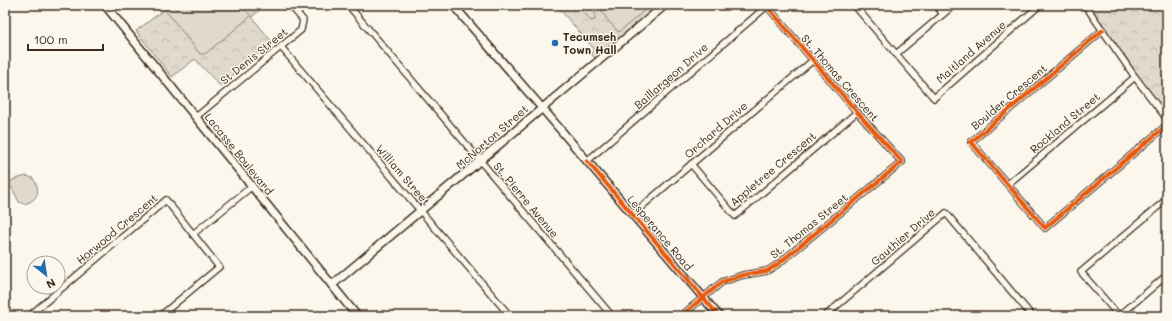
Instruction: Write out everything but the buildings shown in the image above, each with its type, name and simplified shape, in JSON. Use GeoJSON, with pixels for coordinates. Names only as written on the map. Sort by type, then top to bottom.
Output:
{"type":"FeatureCollection","features":[{"type":"Feature","properties":{"kind":"street","name":"Lacasse Boulevard"},"geometry":{"type":"LineString","coordinates":[[105,5],[357,316]]}},
{"type":"Feature","properties":{"kind":"street","name":"St Denis Street"},"geometry":{"type":"LineString","coordinates":[[196,118],[301,30],[303,20],[290,5]]}},
{"type":"Feature","properties":{"kind":"street","name":"St. Pierre Avenue"},"geometry":{"type":"LineString","coordinates":[[348,5],[612,316]]}},
{"type":"Feature","properties":{"kind":"street","name":"Lesperance Road"},"geometry":{"type":"LineString","coordinates":[[453,5],[633,214],[718,316]]}},
{"type":"Feature","properties":{"kind":"street","name":"McNorton Street"},"geometry":{"type":"LineString","coordinates":[[332,285],[665,5]]}},
{"type":"Feature","properties":{"kind":"street","name":"Maitland Avenue"},"geometry":{"type":"LineString","coordinates":[[854,5],[934,98],[1040,5]]}},
{"type":"Feature","properties":{"kind":"street"},"geometry":{"type":"LineString","coordinates":[[936,5],[944,14]]}},
{"type":"Feature","properties":{"kind":"street"},"geometry":{"type":"LineString","coordinates":[[896,54],[954,5]]}},
{"type":"Feature","properties":{"kind":"street"},"geometry":{"type":"LineString","coordinates":[[1086,5],[1135,77],[1167,119]]}},
{"type":"Feature","properties":{"kind":"street","name":"St. Thomas Crescent"},"geometry":{"type":"LineString","coordinates":[[766,6],[812,61],[902,162]]}},
{"type":"Feature","properties":{"kind":"street","name":"Baillargeon Drive"},"geometry":{"type":"LineString","coordinates":[[587,161],[766,6]]}},
{"type":"Feature","properties":{"kind":"street","name":"Boulder Crescent"},"geometry":{"type":"LineString","coordinates":[[1102,30],[971,142],[1045,228],[1167,125]]}},
{"type":"Feature","properties":{"kind":"street","name":"William Street"},"geometry":{"type":"LineString","coordinates":[[281,47],[510,316]]}},
{"type":"Feature","properties":{"kind":"street","name":"Orchard Drive"},"geometry":{"type":"LineString","coordinates":[[633,214],[812,61]]}},
{"type":"Feature","properties":{"kind":"street","name":"Rockland Street"},"geometry":{"type":"LineString","coordinates":[[1008,184],[1135,77]]}},
{"type":"Feature","properties":{"kind":"street","name":"Appletree Crescent"},"geometry":{"type":"LineString","coordinates":[[691,164],[735,216],[857,112]]}},
{"type":"Feature","properties":{"kind":"street","name":"St. Thomas Street"},"geometry":{"type":"LineString","coordinates":[[681,316],[722,282],[732,278],[767,271],[778,264],[902,162]]}},
{"type":"Feature","properties":{"kind":"street"},"geometry":{"type":"LineString","coordinates":[[193,234],[252,187]]}},
{"type":"Feature","properties":{"kind":"street"},"geometry":{"type":"LineString","coordinates":[[1167,199],[1082,272],[1119,316],[1167,275]]}},
{"type":"Feature","properties":{"kind":"street","name":"Horwood Crescent"},"geometry":{"type":"LineString","coordinates":[[29,316],[166,200],[219,267],[160,316]]}},
{"type":"Feature","properties":{"kind":"street","name":"Gauthier Drive"},"geometry":{"type":"LineString","coordinates":[[825,316],[946,213],[1032,316]]}},
{"type":"Feature","properties":{"kind":"green space"},"geometry":{"type":"Polygon","coordinates":[[[170,5],[265,5],[252,17],[272,42],[220,86],[195,59],[172,77],[136,31],[170,5]]]}},
{"type":"Feature","properties":{"kind":"green space"},"geometry":{"type":"Polygon","coordinates":[[[173,5],[241,5],[251,16],[205,54],[200,54],[166,11],[173,5]]]}},
{"type":"Feature","properties":{"kind":"green space"},"geometry":{"type":"Polygon","coordinates":[[[556,5],[660,5],[596,59],[591,54],[594,49],[556,5]]]}},
{"type":"Feature","properties":{"kind":"green space"},"geometry":{"type":"Polygon","coordinates":[[[578,5],[595,5],[595,20],[591,21],[578,5]]]}},
{"type":"Feature","properties":{"kind":"green space"},"geometry":{"type":"Polygon","coordinates":[[[600,5],[651,5],[619,32],[605,17],[600,5]]]}},
{"type":"Feature","properties":{"kind":"green space"},"geometry":{"type":"Polygon","coordinates":[[[1089,5],[1167,5],[1167,113],[1150,94],[1089,5]]]}},
{"type":"Feature","properties":{"kind":"green space"},"geometry":{"type":"Polygon","coordinates":[[[26,176],[33,178],[36,182],[38,190],[36,197],[33,200],[24,204],[19,202],[10,184],[12,180],[26,176]]]}},
{"type":"Feature","properties":{"kind":"cycle path"},"geometry":{"type":"LineString","coordinates":[[681,316],[722,282],[743,275],[767,271],[778,264],[902,162],[857,112],[766,5]]}},
{"type":"Feature","properties":{"kind":"cycle path"},"geometry":{"type":"LineString","coordinates":[[1103,30],[971,142],[1045,228],[1167,125]]}},
{"type":"Feature","properties":{"kind":"cycle path"},"geometry":{"type":"LineString","coordinates":[[587,161],[719,316]]}},
{"type":"Feature","properties":{"kind":"place","name":"Tecumseh Town Hall"},"geometry":{"type":"Point","coordinates":[555,43]}}]}
